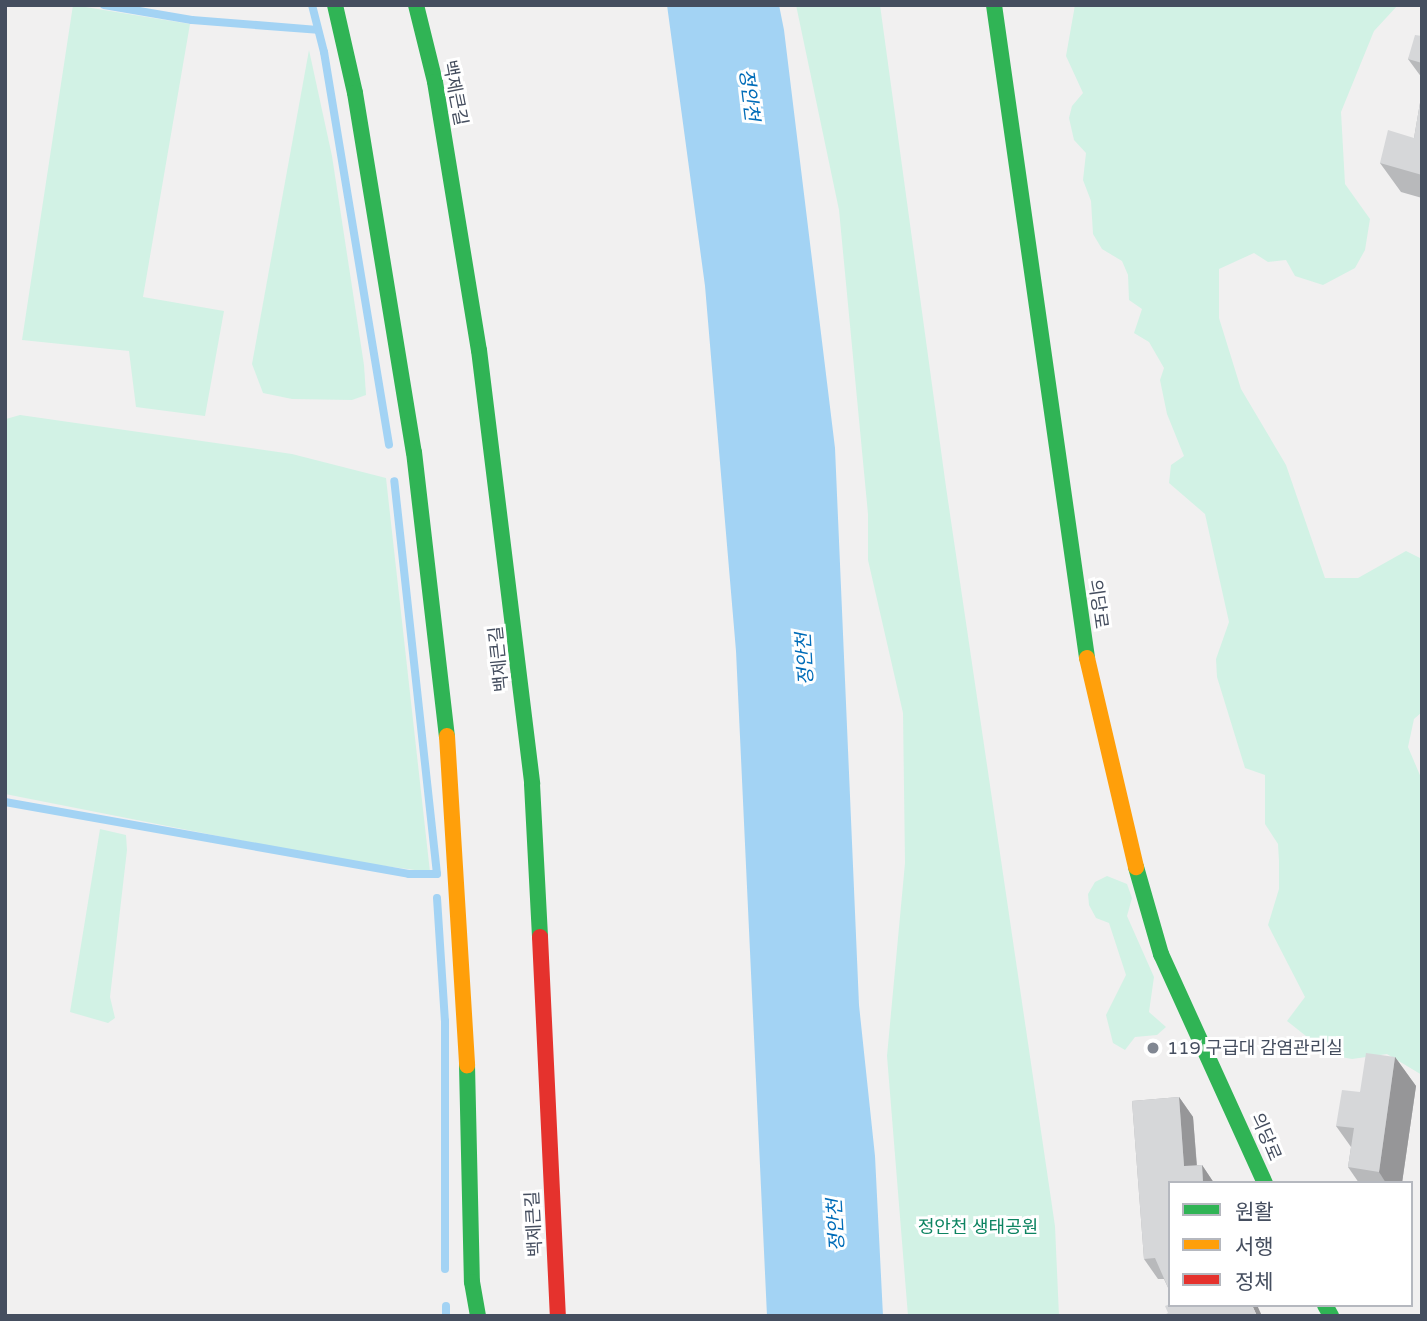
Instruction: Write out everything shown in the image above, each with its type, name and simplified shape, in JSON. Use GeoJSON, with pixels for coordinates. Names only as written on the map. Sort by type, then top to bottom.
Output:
{"type":"FeatureCollection","features":[{"type":"Feature","properties":{"kind":"main road"},"geometry":{"type":"LineString","coordinates":[[335,5],[355,93],[414,452],[448,742],[465,978],[472,1282],[478,1316]]}},
{"type":"Feature","properties":{"kind":"main road","name":"백제큰길"},"geometry":{"type":"LineString","coordinates":[[416,5],[435,82],[478,349],[530,771],[558,1316]]}},
{"type":"Feature","properties":{"kind":"main road","name":"의당로"},"geometry":{"type":"LineString","coordinates":[[994,5],[1092,693],[1120,814],[1161,954],[1264,1181]]}},
{"type":"Feature","properties":{"kind":"green space"},"geometry":{"type":"Polygon","coordinates":[[[73,5],[190,24],[143,297],[224,311],[205,416],[136,407],[129,351],[22,340],[73,5]]]}},
{"type":"Feature","properties":{"kind":"green space","name":"정안천 생태공원"},"geometry":{"type":"Polygon","coordinates":[[[796,5],[880,5],[946,487],[1055,1226],[1059,1316],[908,1316],[887,1056],[905,863],[903,713],[868,560],[868,514],[839,210],[796,5]]]}},
{"type":"Feature","properties":{"kind":"green space"},"geometry":{"type":"Polygon","coordinates":[[[1075,5],[1398,5],[1374,31],[1341,112],[1345,184],[1370,219],[1365,250],[1355,268],[1323,285],[1295,276],[1286,260],[1268,262],[1254,253],[1219,269],[1219,318],[1241,389],[1286,465],[1325,578],[1358,578],[1406,551],[1422,559],[1422,712],[1414,719],[1408,747],[1422,780],[1422,1075],[1387,1054],[1352,1059],[1330,1055],[1287,1021],[1305,997],[1268,925],[1279,889],[1278,844],[1265,824],[1265,775],[1245,768],[1217,677],[1216,659],[1229,622],[1205,514],[1169,483],[1171,465],[1184,456],[1167,414],[1160,380],[1164,368],[1149,342],[1134,333],[1142,309],[1129,300],[1128,275],[1122,261],[1102,249],[1093,234],[1091,201],[1083,180],[1086,153],[1074,140],[1069,118],[1072,106],[1083,93],[1066,56],[1075,5]]]}},
{"type":"Feature","properties":{"kind":"green space"},"geometry":{"type":"Polygon","coordinates":[[[309,50],[332,156],[364,365],[366,395],[352,400],[292,399],[263,393],[252,364],[309,50]]]}},
{"type":"Feature","properties":{"kind":"green space"},"geometry":{"type":"Polygon","coordinates":[[[20,415],[292,454],[386,478],[430,872],[340,860],[5,794],[5,424],[6,419],[20,415]]]}},
{"type":"Feature","properties":{"kind":"green space"},"geometry":{"type":"Polygon","coordinates":[[[100,829],[126,835],[127,850],[110,997],[115,1018],[108,1023],[70,1012],[100,829]]]}},
{"type":"Feature","properties":{"kind":"green space"},"geometry":{"type":"Polygon","coordinates":[[[1107,876],[1127,884],[1132,898],[1127,916],[1154,977],[1149,1012],[1166,1027],[1157,1035],[1135,1037],[1125,1050],[1113,1043],[1106,1015],[1126,975],[1109,923],[1096,918],[1089,905],[1088,894],[1095,882],[1107,876]]]}},
{"type":"Feature","properties":{"kind":"water","name":"정안천"},"geometry":{"type":"Polygon","coordinates":[[[667,5],[779,5],[784,30],[835,448],[859,1005],[875,1156],[883,1316],[767,1316],[736,651],[705,286],[667,5]]]}},
{"type":"Feature","properties":{"kind":"building"},"geometry":{"type":"Polygon","coordinates":[[[1415,35],[1422,36],[1422,63],[1408,59],[1415,35]]]}},
{"type":"Feature","properties":{"kind":"building"},"geometry":{"type":"Polygon","coordinates":[[[1422,91],[1422,175],[1380,163],[1388,130],[1414,138],[1422,91]]]}},
{"type":"Feature","properties":{"kind":"building"},"geometry":{"type":"Polygon","coordinates":[[[1366,1053],[1395,1057],[1379,1172],[1348,1167],[1354,1128],[1336,1126],[1342,1090],[1360,1092],[1366,1053]]]}},
{"type":"Feature","properties":{"kind":"building"},"geometry":{"type":"Polygon","coordinates":[[[1179,1097],[1184,1166],[1202,1165],[1203,1181],[1168,1181],[1168,1287],[1155,1258],[1144,1259],[1132,1101],[1179,1097]]]}},
{"type":"Feature","properties":{"kind":"building"},"geometry":{"type":"Polygon","coordinates":[[[1165,1306],[1253,1307],[1257,1316],[1162,1316],[1168,1313],[1165,1306]]]}},
{"type":"Feature","properties":{"kind":"waterway"},"geometry":{"type":"LineString","coordinates":[[104,5],[192,20],[318,30]]}},
{"type":"Feature","properties":{"kind":"waterway"},"geometry":{"type":"LineString","coordinates":[[312,5],[324,52],[389,445]]}},
{"type":"Feature","properties":{"kind":"waterway"},"geometry":{"type":"LineString","coordinates":[[5,802],[409,874],[437,874],[394,481]]}},
{"type":"Feature","properties":{"kind":"waterway"},"geometry":{"type":"LineString","coordinates":[[437,898],[445,1021],[445,1269]]}},
{"type":"Feature","properties":{"kind":"waterway"},"geometry":{"type":"LineString","coordinates":[[446,1306],[446,1316]]}},
{"type":"Feature","properties":{"kind":"traffic: fast"},"geometry":{"type":"LineString","coordinates":[[335,5],[355,93],[414,452],[447,736]]}},
{"type":"Feature","properties":{"kind":"traffic: fast"},"geometry":{"type":"LineString","coordinates":[[416,5],[435,82],[479,350],[532,784],[540,937]]}},
{"type":"Feature","properties":{"kind":"traffic: fast"},"geometry":{"type":"LineString","coordinates":[[994,5],[1087,658]]}},
{"type":"Feature","properties":{"kind":"traffic: fast"},"geometry":{"type":"LineString","coordinates":[[1136,867],[1161,954],[1264,1181]]}},
{"type":"Feature","properties":{"kind":"traffic: fast"},"geometry":{"type":"LineString","coordinates":[[467,1065],[472,1282],[478,1316]]}},
{"type":"Feature","properties":{"kind":"traffic: fast"},"geometry":{"type":"LineString","coordinates":[[1326,1307],[1331,1316]]}},
{"type":"Feature","properties":{"kind":"traffic: slow"},"geometry":{"type":"LineString","coordinates":[[1087,658],[1136,867]]}},
{"type":"Feature","properties":{"kind":"traffic: slow"},"geometry":{"type":"LineString","coordinates":[[447,736],[467,1065]]}},
{"type":"Feature","properties":{"kind":"traffic: jam"},"geometry":{"type":"LineString","coordinates":[[540,937],[558,1316]]}},
{"type":"Feature","properties":{"kind":"place","name":"119 구급대 감염관리실"},"geometry":{"type":"Point","coordinates":[1153,1048]}}]}
